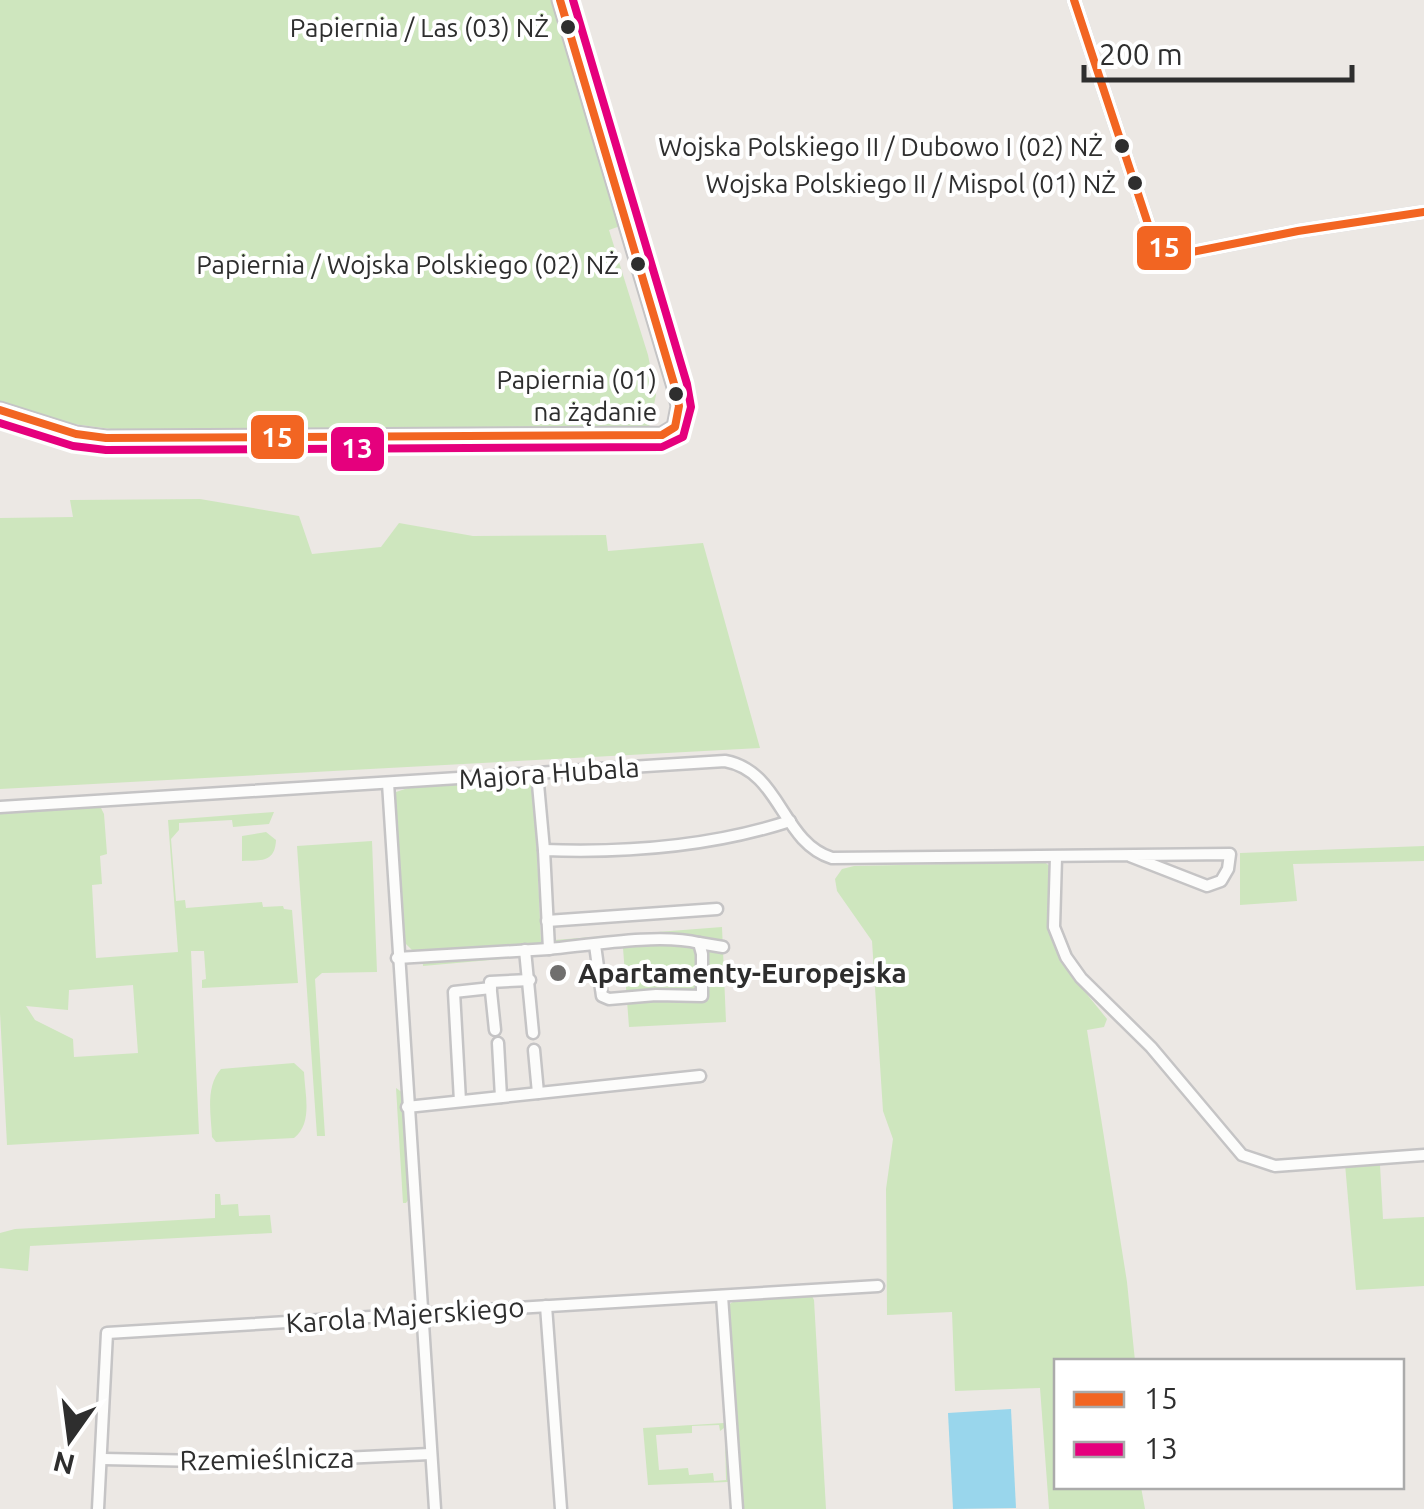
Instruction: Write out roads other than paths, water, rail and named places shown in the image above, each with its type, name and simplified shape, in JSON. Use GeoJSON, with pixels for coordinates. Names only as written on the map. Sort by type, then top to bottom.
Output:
{"type":"FeatureCollection","features":[{"type":"Feature","properties":{"kind":"street"},"geometry":{"type":"LineString","coordinates":[[0,410],[76,434],[106,438],[662,434],[675,426],[675,387],[560,0]]}},
{"type":"Feature","properties":{"kind":"street"},"geometry":{"type":"LineString","coordinates":[[1074,0],[1151,234],[1159,246],[1182,254],[1424,212]]}},
{"type":"Feature","properties":{"kind":"street","name":"Majora Hubala"},"geometry":{"type":"LineString","coordinates":[[0,807],[712,762],[736,763],[762,780],[810,848],[832,858],[1230,854],[1221,881],[1208,886],[1130,856]]}},
{"type":"Feature","properties":{"kind":"street"},"geometry":{"type":"LineString","coordinates":[[537,774],[548,949]]}},
{"type":"Feature","properties":{"kind":"street"},"geometry":{"type":"LineString","coordinates":[[388,784],[434,1509]]}},
{"type":"Feature","properties":{"kind":"street"},"geometry":{"type":"LineString","coordinates":[[544,850],[722,839],[790,822]]}},
{"type":"Feature","properties":{"kind":"street"},"geometry":{"type":"LineString","coordinates":[[1056,856],[1054,927],[1066,958],[1151,1047],[1242,1155],[1274,1166],[1424,1155]]}},
{"type":"Feature","properties":{"kind":"street"},"geometry":{"type":"LineString","coordinates":[[547,921],[717,909]]}},
{"type":"Feature","properties":{"kind":"street"},"geometry":{"type":"LineString","coordinates":[[397,958],[688,940],[723,947]]}},
{"type":"Feature","properties":{"kind":"street"},"geometry":{"type":"LineString","coordinates":[[594,945],[599,993],[609,999],[656,994],[702,996],[699,944]]}},
{"type":"Feature","properties":{"kind":"street"},"geometry":{"type":"LineString","coordinates":[[526,950],[533,1034]]}},
{"type":"Feature","properties":{"kind":"street"},"geometry":{"type":"LineString","coordinates":[[494,1030],[490,982],[530,980]]}},
{"type":"Feature","properties":{"kind":"street"},"geometry":{"type":"LineString","coordinates":[[460,1101],[454,992],[491,988]]}},
{"type":"Feature","properties":{"kind":"street"},"geometry":{"type":"LineString","coordinates":[[498,1043],[502,1097]]}},
{"type":"Feature","properties":{"kind":"street"},"geometry":{"type":"LineString","coordinates":[[534,1050],[538,1093]]}},
{"type":"Feature","properties":{"kind":"street"},"geometry":{"type":"LineString","coordinates":[[407,1107],[700,1076]]}},
{"type":"Feature","properties":{"kind":"street","name":"Karola Majerskiego"},"geometry":{"type":"LineString","coordinates":[[98,1509],[108,1333],[878,1286]]}},
{"type":"Feature","properties":{"kind":"street"},"geometry":{"type":"LineString","coordinates":[[722,1296],[737,1509]]}},
{"type":"Feature","properties":{"kind":"street"},"geometry":{"type":"LineString","coordinates":[[546,1306],[561,1509]]}},
{"type":"Feature","properties":{"kind":"street","name":"Rzemieślnicza"},"geometry":{"type":"LineString","coordinates":[[103,1459],[254,1462],[430,1454]]}},
{"type":"Feature","properties":{"kind":"water"},"geometry":{"type":"Polygon","coordinates":[[[1011,1409],[1016,1508],[953,1509],[948,1413],[1011,1409]]]}},
{"type":"Feature","properties":{"kind":"place","name":"Papiernia / Las (03) NŻ"},"geometry":{"type":"Point","coordinates":[568,27]}},
{"type":"Feature","properties":{"kind":"place","name":"Wojska Polskiego II / Dubowo I (02) NŻ"},"geometry":{"type":"Point","coordinates":[1122,146]}},
{"type":"Feature","properties":{"kind":"place","name":"Wojska Polskiego II / Mispol (01) NŻ"},"geometry":{"type":"Point","coordinates":[1135,183]}},
{"type":"Feature","properties":{"kind":"place","name":"Papiernia / Wojska Polskiego (02) NŻ"},"geometry":{"type":"Point","coordinates":[638,264]}},
{"type":"Feature","properties":{"kind":"place","name":"Papiernia (01) na żądanie"},"geometry":{"type":"Point","coordinates":[676,394]}},
{"type":"Feature","properties":{"kind":"place","name":"Apartamenty-Europejska"},"geometry":{"type":"Point","coordinates":[558,973]}}]}
